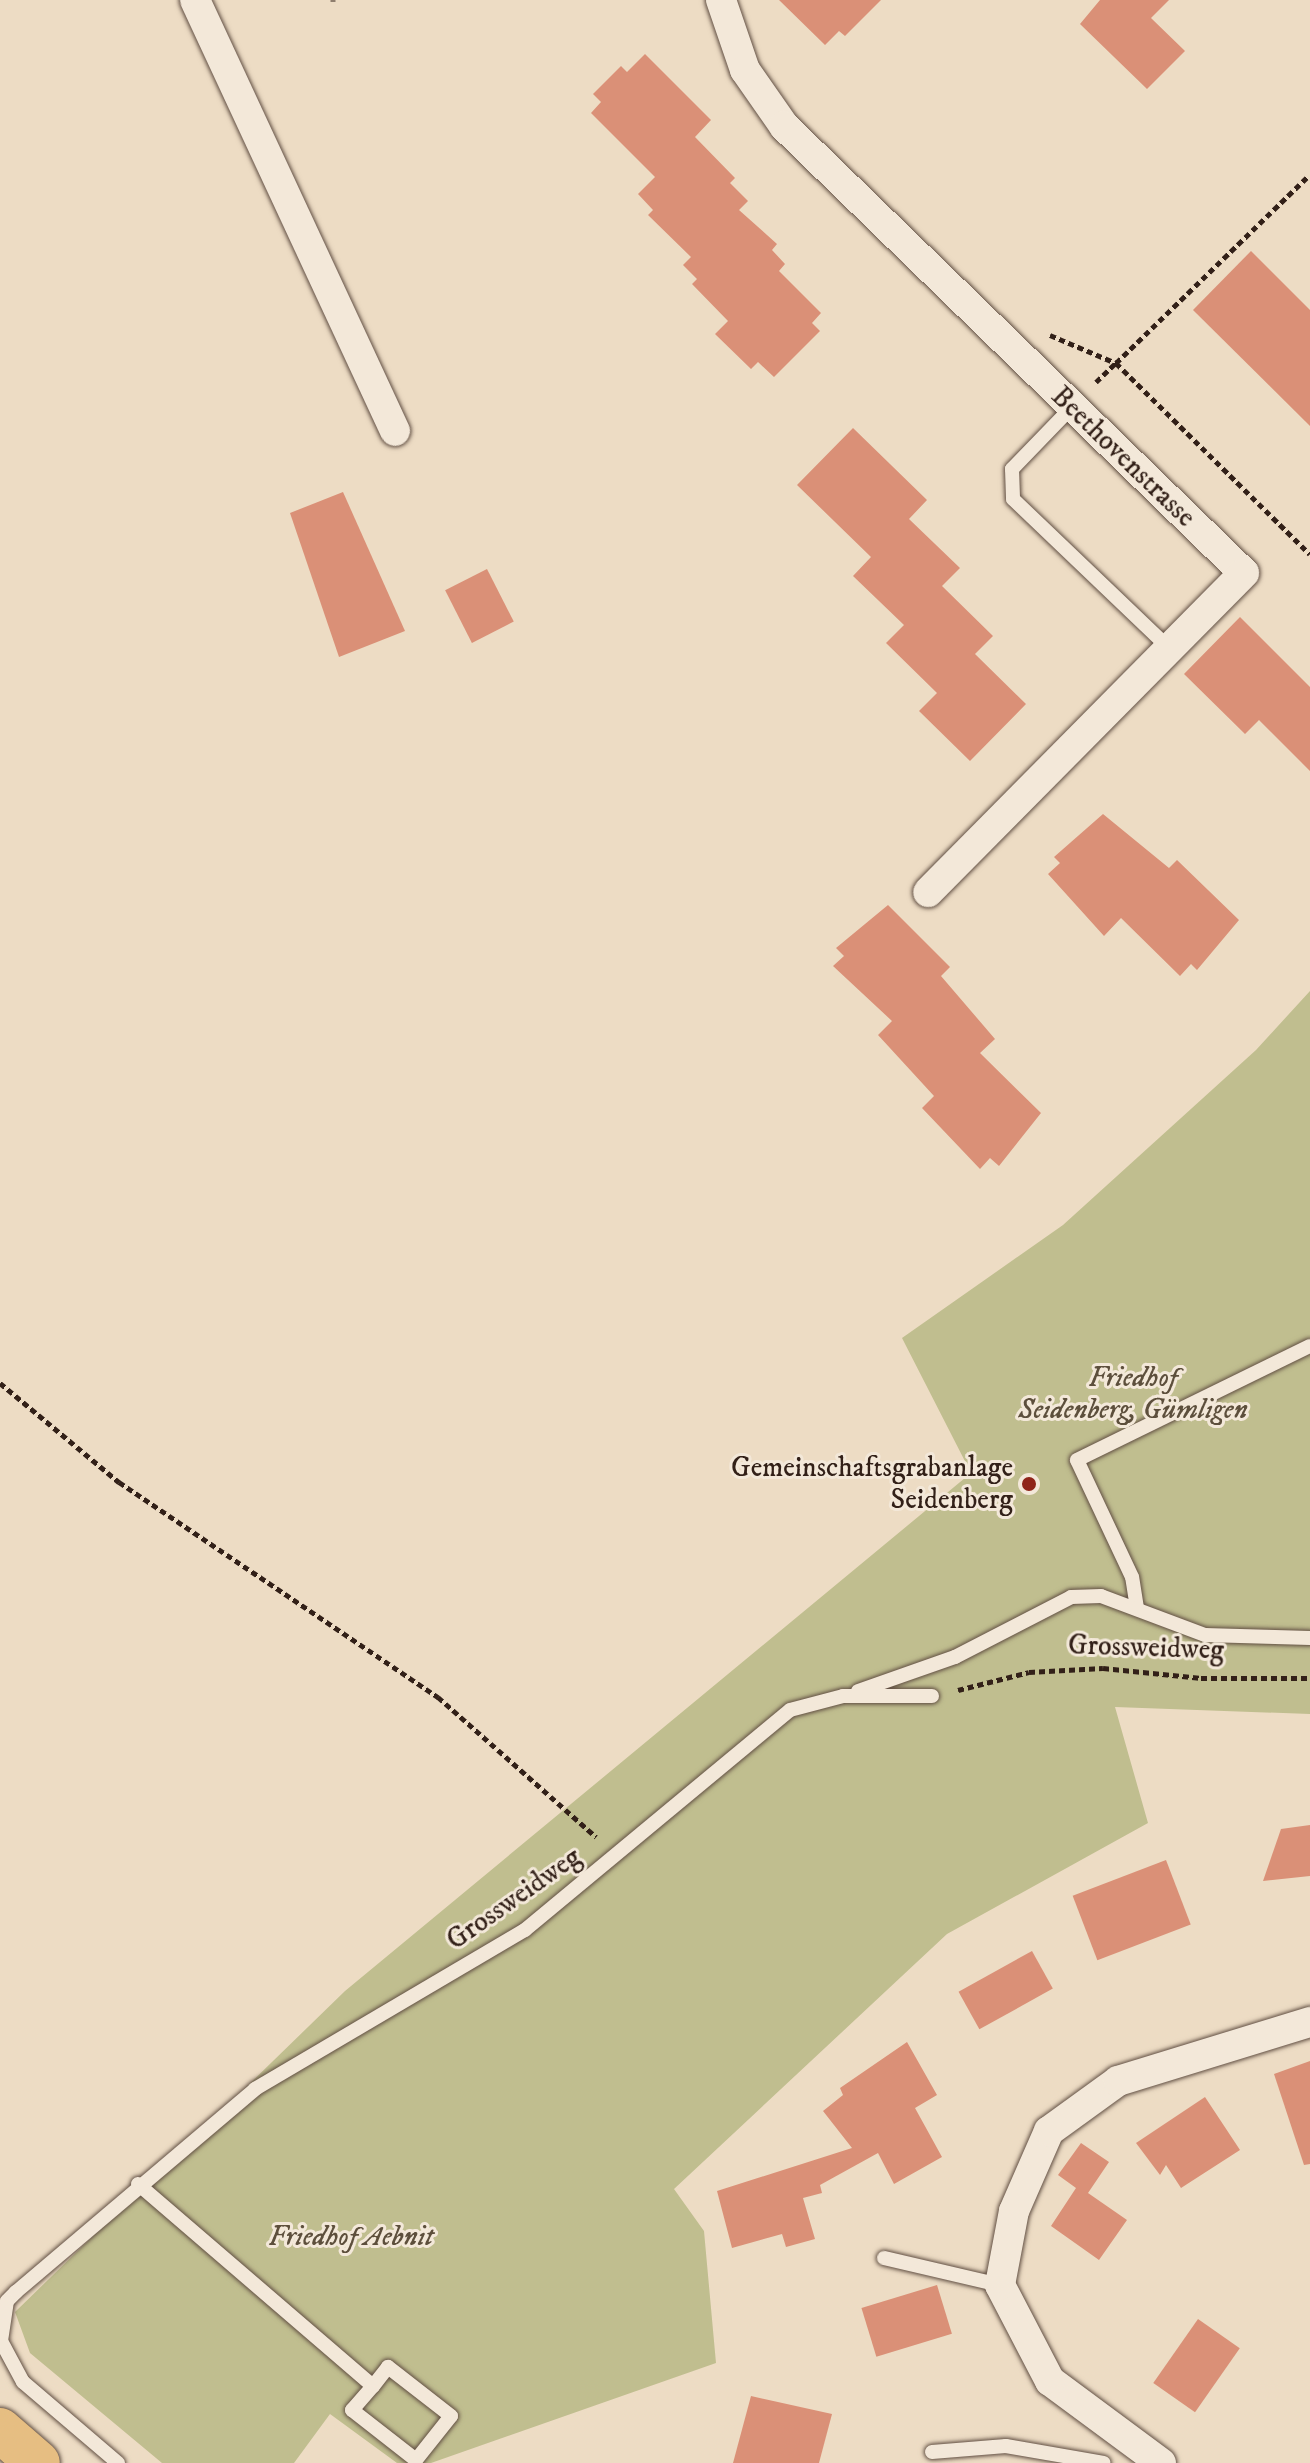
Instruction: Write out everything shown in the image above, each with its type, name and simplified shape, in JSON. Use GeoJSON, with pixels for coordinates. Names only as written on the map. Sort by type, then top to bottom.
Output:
{"type":"FeatureCollection","features":[{"type":"Feature","properties":{"kind":"main road"},"geometry":{"type":"LineString","coordinates":[[0,2430],[38,2463]]}},
{"type":"Feature","properties":{"kind":"street"},"geometry":{"type":"LineString","coordinates":[[195,0],[395,431]]}},
{"type":"Feature","properties":{"kind":"street","name":"Beethovenstrasse"},"geometry":{"type":"LineString","coordinates":[[717,6],[745,70],[784,126],[1244,573],[928,892]]}},
{"type":"Feature","properties":{"kind":"street"},"geometry":{"type":"LineString","coordinates":[[1161,2463],[1050,2381],[1000,2285],[1014,2211],[1049,2131],[1118,2081],[1310,2022]]}},
{"type":"Feature","properties":{"kind":"lane"},"geometry":{"type":"LineString","coordinates":[[1071,408],[1012,469],[1013,499],[1169,648]]}},
{"type":"Feature","properties":{"kind":"lane"},"geometry":{"type":"LineString","coordinates":[[1137,1608],[1132,1577],[1077,1460],[1310,1346]]}},
{"type":"Feature","properties":{"kind":"lane"},"geometry":{"type":"LineString","coordinates":[[843,1696],[955,1657],[1071,1597],[1101,1596],[1205,1635],[1310,1638]]}},
{"type":"Feature","properties":{"kind":"lane","name":"Grossweidweg"},"geometry":{"type":"LineString","coordinates":[[118,2463],[23,2382],[1,2341],[7,2301],[138,2184],[255,2089],[525,1930],[618,1857],[779,1718],[843,1696],[932,1696]]}},
{"type":"Feature","properties":{"kind":"lane"},"geometry":{"type":"LineString","coordinates":[[138,2184],[373,2386]]}},
{"type":"Feature","properties":{"kind":"lane"},"geometry":{"type":"LineString","coordinates":[[884,2258],[1000,2285]]}},
{"type":"Feature","properties":{"kind":"lane"},"geometry":{"type":"LineString","coordinates":[[388,2367],[451,2416],[416,2460],[352,2410],[373,2386],[388,2367]]}},
{"type":"Feature","properties":{"kind":"lane"},"geometry":{"type":"LineString","coordinates":[[932,2452],[1006,2446],[1104,2463]]}},
{"type":"Feature","properties":{"kind":"path"},"geometry":{"type":"LineString","coordinates":[[1071,408],[1307,177]]}},
{"type":"Feature","properties":{"kind":"path"},"geometry":{"type":"LineString","coordinates":[[1039,324],[1116,363],[1310,554]]}},
{"type":"Feature","properties":{"kind":"path"},"geometry":{"type":"LineString","coordinates":[[0,1383],[119,1482],[438,1697],[618,1857]]}},
{"type":"Feature","properties":{"kind":"path","name":"Grossweidweg"},"geometry":{"type":"LineString","coordinates":[[932,1696],[1029,1672],[1103,1668],[1201,1678],[1310,1678]]}},
{"type":"Feature","properties":{"kind":"green space"},"geometry":{"type":"Polygon","coordinates":[[[1310,991],[1310,1714],[1115,1707],[1148,1823],[947,1934],[674,2189],[704,2231],[716,2363],[431,2463],[397,2463],[330,2414],[294,2463],[162,2463],[30,2353],[15,2312],[345,1991],[971,1473],[902,1338],[1063,1225],[1256,1050],[1310,991]]]}},
{"type":"Feature","properties":{"kind":"building"},"geometry":{"type":"Polygon","coordinates":[[[779,0],[881,0],[845,36],[839,31],[825,45],[779,0]]]}},
{"type":"Feature","properties":{"kind":"building"},"geometry":{"type":"Polygon","coordinates":[[[1100,0],[1169,0],[1151,18],[1185,51],[1147,89],[1080,24],[1100,0]]]}},
{"type":"Feature","properties":{"kind":"building"},"geometry":{"type":"Polygon","coordinates":[[[645,54],[711,120],[695,137],[735,178],[730,183],[748,201],[739,210],[777,244],[772,250],[785,264],[779,271],[821,313],[812,323],[820,331],[774,377],[758,362],[751,369],[715,334],[728,321],[692,284],[697,279],[683,265],[691,257],[648,215],[653,210],[638,194],[655,177],[591,113],[601,102],[593,94],[621,66],[627,72],[645,54]]]}},
{"type":"Feature","properties":{"kind":"building"},"geometry":{"type":"Polygon","coordinates":[[[1251,251],[1310,310],[1310,426],[1193,310],[1251,251]]]}},
{"type":"Feature","properties":{"kind":"building"},"geometry":{"type":"Polygon","coordinates":[[[853,428],[927,500],[909,519],[960,568],[942,586],[993,636],[975,654],[1026,704],[970,761],[919,711],[937,693],[886,643],[904,625],[853,576],[871,557],[797,485],[853,428]]]}},
{"type":"Feature","properties":{"kind":"building"},"geometry":{"type":"Polygon","coordinates":[[[343,492],[405,631],[339,657],[290,513],[343,492]]]}},
{"type":"Feature","properties":{"kind":"building"},"geometry":{"type":"Polygon","coordinates":[[[487,569],[514,622],[472,643],[445,590],[487,569]]]}},
{"type":"Feature","properties":{"kind":"building"},"geometry":{"type":"Polygon","coordinates":[[[1240,617],[1310,687],[1310,771],[1259,720],[1245,734],[1184,674],[1240,617]]]}},
{"type":"Feature","properties":{"kind":"building"},"geometry":{"type":"Polygon","coordinates":[[[1103,814],[1169,868],[1177,860],[1239,920],[1197,970],[1191,964],[1180,976],[1121,918],[1104,936],[1048,874],[1060,863],[1054,857],[1103,814]]]}},
{"type":"Feature","properties":{"kind":"building"},"geometry":{"type":"Polygon","coordinates":[[[888,905],[950,967],[941,976],[995,1039],[980,1053],[1041,1113],[999,1166],[990,1158],[980,1169],[922,1108],[934,1096],[878,1035],[892,1021],[833,966],[844,956],[836,948],[888,905]]]}},
{"type":"Feature","properties":{"kind":"building"},"geometry":{"type":"Polygon","coordinates":[[[1310,1825],[1310,1876],[1263,1881],[1281,1829],[1310,1825]]]}},
{"type":"Feature","properties":{"kind":"building"},"geometry":{"type":"Polygon","coordinates":[[[1166,1860],[1191,1924],[1097,1960],[1073,1896],[1166,1860]]]}},
{"type":"Feature","properties":{"kind":"building"},"geometry":{"type":"Polygon","coordinates":[[[1032,1951],[1053,1989],[979,2029],[959,1992],[1032,1951]]]}},
{"type":"Feature","properties":{"kind":"building"},"geometry":{"type":"Polygon","coordinates":[[[907,2042],[937,2095],[915,2108],[942,2157],[894,2184],[878,2153],[820,2185],[822,2193],[803,2198],[815,2239],[786,2247],[782,2234],[732,2248],[717,2191],[852,2148],[823,2111],[843,2095],[840,2088],[907,2042]]]}},
{"type":"Feature","properties":{"kind":"building"},"geometry":{"type":"Polygon","coordinates":[[[1310,2061],[1310,2164],[1304,2165],[1274,2074],[1310,2061]]]}},
{"type":"Feature","properties":{"kind":"building"},"geometry":{"type":"Polygon","coordinates":[[[1205,2097],[1240,2150],[1181,2188],[1166,2165],[1160,2175],[1136,2143],[1205,2097]]]}},
{"type":"Feature","properties":{"kind":"building"},"geometry":{"type":"Polygon","coordinates":[[[1081,2143],[1109,2162],[1088,2193],[1127,2220],[1099,2260],[1051,2226],[1076,2188],[1058,2175],[1081,2143]]]}},
{"type":"Feature","properties":{"kind":"building"},"geometry":{"type":"Polygon","coordinates":[[[937,2285],[952,2334],[876,2357],[861,2308],[937,2285]]]}},
{"type":"Feature","properties":{"kind":"building"},"geometry":{"type":"Polygon","coordinates":[[[1198,2319],[1240,2348],[1195,2412],[1153,2383],[1198,2319]]]}},
{"type":"Feature","properties":{"kind":"building"},"geometry":{"type":"Polygon","coordinates":[[[751,2396],[832,2414],[819,2463],[733,2463],[751,2396]]]}},
{"type":"Feature","properties":{"kind":"place","name":"Gemeinschaftsgrabanlage Seidenberg"},"geometry":{"type":"Point","coordinates":[1029,1484]}},
{"type":"Feature","properties":{"kind":"park label","name":"Friedhof Seidenberg, Gümligen"},"geometry":{"type":"Point","coordinates":[1133,1394]}},
{"type":"Feature","properties":{"kind":"park label","name":"Friedhof Aebnit"},"geometry":{"type":"Point","coordinates":[351,2237]}}]}
